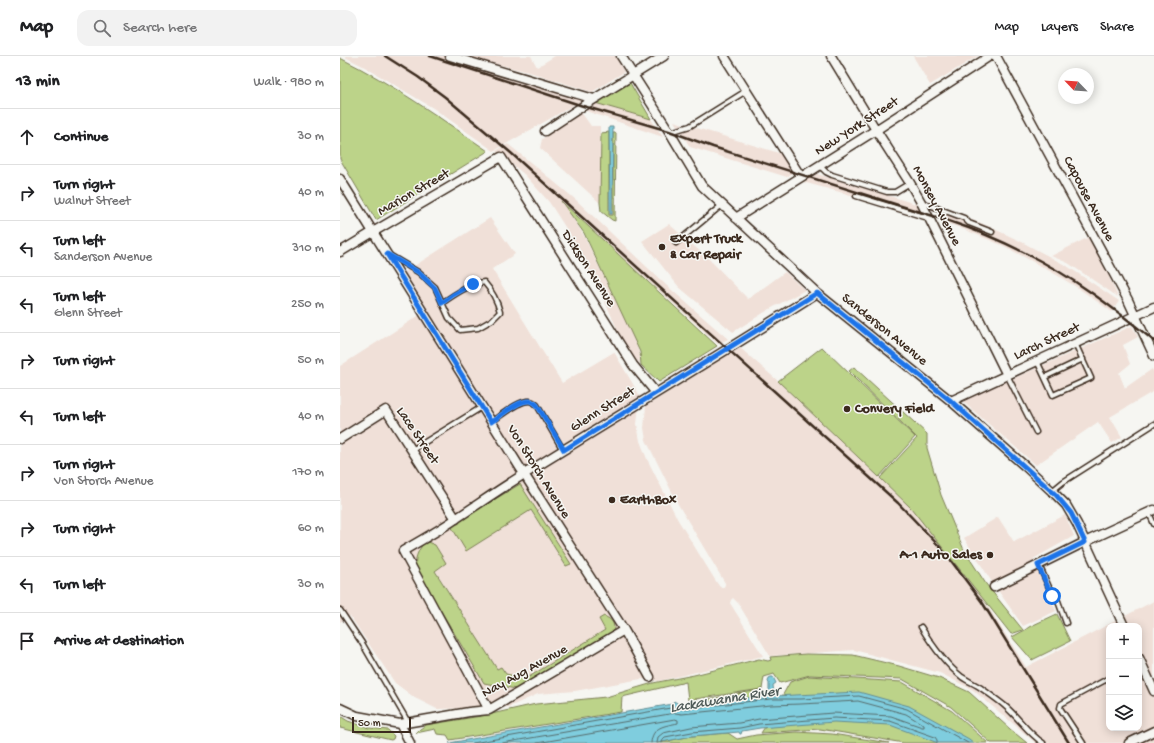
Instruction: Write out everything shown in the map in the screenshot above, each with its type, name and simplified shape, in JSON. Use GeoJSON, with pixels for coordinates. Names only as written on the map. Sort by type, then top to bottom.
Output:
{"type":"FeatureCollection","features":[{"type":"Feature","properties":{"kind":"street"},"geometry":{"type":"LineString","coordinates":[[450,56],[594,99]]}},
{"type":"Feature","properties":{"kind":"street","name":"Sanderson Avenue"},"geometry":{"type":"LineString","coordinates":[[621,56],[670,132],[702,186],[817,293],[951,401],[1066,505],[1123,623]]}},
{"type":"Feature","properties":{"kind":"street"},"geometry":{"type":"LineString","coordinates":[[545,131],[664,56]]}},
{"type":"Feature","properties":{"kind":"street"},"geometry":{"type":"LineString","coordinates":[[724,56],[801,178]]}},
{"type":"Feature","properties":{"kind":"street","name":"Monsey Avenue"},"geometry":{"type":"LineString","coordinates":[[831,56],[910,183],[1007,375]]}},
{"type":"Feature","properties":{"kind":"street","name":"New York Street"},"geometry":{"type":"LineString","coordinates":[[736,218],[820,166],[990,56]]}},
{"type":"Feature","properties":{"kind":"street","name":"Capouse Avenue"},"geometry":{"type":"LineString","coordinates":[[996,56],[1135,316],[1154,356]]}},
{"type":"Feature","properties":{"kind":"street","name":"Marion Street"},"geometry":{"type":"LineString","coordinates":[[340,252],[501,157]]}},
{"type":"Feature","properties":{"kind":"street","name":"Dickson Avenue"},"geometry":{"type":"LineString","coordinates":[[501,157],[633,365],[656,393]]}},
{"type":"Feature","properties":{"kind":"street","name":"Von Storch Avenue"},"geometry":{"type":"LineString","coordinates":[[340,179],[491,422],[624,630],[650,677]]}},
{"type":"Feature","properties":{"kind":"street","name":"Glenn Street"},"geometry":{"type":"LineString","coordinates":[[489,710],[403,551],[456,519],[524,474],[817,293]]}},
{"type":"Feature","properties":{"kind":"street","name":"Larch Street"},"geometry":{"type":"LineString","coordinates":[[951,401],[1154,307]]}},
{"type":"Feature","properties":{"kind":"street","name":"Lace Street"},"geometry":{"type":"LineString","coordinates":[[340,439],[386,410],[456,519]]}},
{"type":"Feature","properties":{"kind":"street"},"geometry":{"type":"LineString","coordinates":[[994,587],[1085,542],[1151,512]]}},
{"type":"Feature","properties":{"kind":"street","name":"Nay Aug Avenue"},"geometry":{"type":"LineString","coordinates":[[340,708],[357,716],[404,723],[489,710],[624,630]]}},
{"type":"Feature","properties":{"kind":"street"},"geometry":{"type":"LineString","coordinates":[[1142,665],[1154,691]]}},
{"type":"Feature","properties":{"kind":"street"},"geometry":{"type":"LineString","coordinates":[[404,723],[409,742]]}},
{"type":"Feature","properties":{"kind":"street"},"geometry":{"type":"LineString","coordinates":[[1129,743],[1154,731]]}},
{"type":"Feature","properties":{"kind":"lane"},"geometry":{"type":"LineString","coordinates":[[670,132],[690,126],[746,91]]}},
{"type":"Feature","properties":{"kind":"lane"},"geometry":{"type":"LineString","coordinates":[[820,166],[832,175],[886,192],[895,192],[910,183]]}},
{"type":"Feature","properties":{"kind":"lane"},"geometry":{"type":"LineString","coordinates":[[856,196],[929,219]]}},
{"type":"Feature","properties":{"kind":"lane"},"geometry":{"type":"LineString","coordinates":[[920,202],[964,218],[969,223],[992,232]]}},
{"type":"Feature","properties":{"kind":"lane"},"geometry":{"type":"LineString","coordinates":[[676,243],[722,205]]}},
{"type":"Feature","properties":{"kind":"lane"},"geometry":{"type":"LineString","coordinates":[[387,254],[418,272],[435,288],[442,303],[449,318],[460,330],[478,328],[492,320],[500,312],[498,302],[484,282],[473,284],[442,303]]}},
{"type":"Feature","properties":{"kind":"lane"},"geometry":{"type":"LineString","coordinates":[[1037,361],[1053,395],[1091,378],[1075,343]]}},
{"type":"Feature","properties":{"kind":"lane"},"geometry":{"type":"LineString","coordinates":[[1044,377],[1083,359]]}},
{"type":"Feature","properties":{"kind":"lane"},"geometry":{"type":"LineString","coordinates":[[1007,375],[1036,432]]}},
{"type":"Feature","properties":{"kind":"lane"},"geometry":{"type":"LineString","coordinates":[[491,422],[519,403],[528,401],[533,402],[537,405],[564,450]]}},
{"type":"Feature","properties":{"kind":"lane"},"geometry":{"type":"LineString","coordinates":[[412,450],[482,407]]}},
{"type":"Feature","properties":{"kind":"lane"},"geometry":{"type":"LineString","coordinates":[[1052,491],[1063,482],[1154,424]]}},
{"type":"Feature","properties":{"kind":"lane"},"geometry":{"type":"LineString","coordinates":[[1151,512],[1154,524]]}},
{"type":"Feature","properties":{"kind":"lane"},"geometry":{"type":"LineString","coordinates":[[1038,565],[1052,596],[1058,601],[1066,623]]}},
{"type":"Feature","properties":{"kind":"lane"},"geometry":{"type":"LineString","coordinates":[[340,610],[362,643],[404,723]]}},
{"type":"Feature","properties":{"kind":"lane"},"geometry":{"type":"LineString","coordinates":[[921,627],[934,648],[946,662],[962,677],[981,688],[1005,706],[1043,743]]}},
{"type":"Feature","properties":{"kind":"lane"},"geometry":{"type":"LineString","coordinates":[[1083,743],[1060,708],[1061,704],[1106,680]]}},
{"type":"Feature","properties":{"kind":"shaded area"},"geometry":{"type":"Polygon","coordinates":[[[343,56],[451,56],[584,99],[494,151],[433,108],[363,66],[343,56]]]}},
{"type":"Feature","properties":{"kind":"shaded area"},"geometry":{"type":"Polygon","coordinates":[[[463,56],[531,56],[537,67],[555,56],[615,56],[624,72],[592,92],[529,72],[463,56]]]}},
{"type":"Feature","properties":{"kind":"shaded area"},"geometry":{"type":"Polygon","coordinates":[[[913,56],[978,56],[930,85],[913,56]]]}},
{"type":"Feature","properties":{"kind":"shaded area"},"geometry":{"type":"Polygon","coordinates":[[[595,103],[651,119],[663,137],[583,110],[595,103]]]}},
{"type":"Feature","properties":{"kind":"shaded area"},"geometry":{"type":"Polygon","coordinates":[[[581,112],[591,126],[600,126],[600,203],[540,148],[542,139],[581,112]]]}},
{"type":"Feature","properties":{"kind":"shaded area"},"geometry":{"type":"Polygon","coordinates":[[[674,121],[782,154],[792,170],[791,174],[787,177],[690,147],[674,121]]]}},
{"type":"Feature","properties":{"kind":"shaded area"},"geometry":{"type":"Polygon","coordinates":[[[508,144],[575,199],[666,285],[728,339],[718,344],[562,201],[583,234],[630,330],[639,352],[640,364],[624,344],[607,306],[569,233],[549,202],[525,175],[496,151],[508,144]]]}},
{"type":"Feature","properties":{"kind":"shaded area"},"geometry":{"type":"Polygon","coordinates":[[[817,174],[916,204],[924,215],[803,182],[817,174]]]}},
{"type":"Feature","properties":{"kind":"shaded area"},"geometry":{"type":"Polygon","coordinates":[[[937,209],[981,223],[1018,240],[1067,266],[1119,301],[1112,312],[1078,288],[1004,246],[941,221],[937,209]]]}},
{"type":"Feature","properties":{"kind":"shaded area"},"geometry":{"type":"Polygon","coordinates":[[[490,218],[515,254],[492,269],[562,383],[614,352],[640,396],[637,424],[640,441],[647,459],[678,520],[717,583],[723,588],[725,583],[679,506],[646,440],[644,428],[646,406],[739,347],[778,381],[911,508],[981,596],[1026,667],[1106,626],[1106,731],[1142,731],[1142,623],[1111,623],[1154,601],[1154,743],[1036,743],[973,690],[940,673],[854,650],[770,656],[738,603],[733,598],[730,603],[763,656],[659,681],[641,679],[575,691],[538,694],[509,707],[437,709],[415,698],[395,683],[350,616],[340,622],[340,366],[426,311],[403,273],[490,218]],[[520,484],[531,510],[566,566],[570,564],[520,484]],[[419,550],[484,683],[516,689],[610,633],[614,629],[605,630],[529,678],[526,673],[520,677],[506,674],[497,670],[435,570],[446,563],[419,550]]]}},
{"type":"Feature","properties":{"kind":"shaded area"},"geometry":{"type":"Polygon","coordinates":[[[669,224],[711,261],[748,299],[785,272],[805,290],[770,309],[733,332],[679,287],[642,241],[669,224]]]}},
{"type":"Feature","properties":{"kind":"shaded area"},"geometry":{"type":"Polygon","coordinates":[[[1091,236],[1118,297],[1068,263],[1051,256],[1091,236]]]}},
{"type":"Feature","properties":{"kind":"shaded area"},"geometry":{"type":"Polygon","coordinates":[[[1132,326],[1138,337],[1123,345],[1130,364],[1119,373],[1125,388],[1152,369],[1154,372],[1154,391],[1110,417],[1122,437],[1112,443],[1098,422],[1036,465],[962,401],[1132,326]]]}},
{"type":"Feature","properties":{"kind":"shaded area"},"geometry":{"type":"Polygon","coordinates":[[[1065,515],[1074,536],[1033,559],[1056,611],[1023,626],[990,579],[964,538],[998,517],[1014,542],[1065,515]]]}},
{"type":"Feature","properties":{"kind":"green space"},"geometry":{"type":"Polygon","coordinates":[[[340,58],[397,90],[488,151],[376,220],[340,159],[340,58]]]}},
{"type":"Feature","properties":{"kind":"green space"},"geometry":{"type":"Polygon","coordinates":[[[630,83],[651,119],[595,103],[630,83]]]}},
{"type":"Feature","properties":{"kind":"green space"},"geometry":{"type":"Polygon","coordinates":[[[609,132],[609,215],[613,215],[613,133],[616,133],[615,221],[601,211],[600,203],[601,133],[609,132]]]}},
{"type":"Feature","properties":{"kind":"green space"},"geometry":{"type":"Polygon","coordinates":[[[561,201],[717,346],[659,382],[641,365],[640,352],[584,233],[561,201]]]}},
{"type":"Feature","properties":{"kind":"green space","name":"Convery Field"},"geometry":{"type":"Polygon","coordinates":[[[822,347],[915,437],[879,477],[778,381],[822,347]]]}},
{"type":"Feature","properties":{"kind":"green space"},"geometry":{"type":"Polygon","coordinates":[[[854,367],[927,434],[927,448],[941,495],[964,550],[986,584],[1023,630],[1011,634],[911,508],[880,478],[917,438],[849,371],[854,367]]]}},
{"type":"Feature","properties":{"kind":"green space"},"geometry":{"type":"Polygon","coordinates":[[[520,484],[571,564],[566,566],[531,510],[466,551],[451,526],[520,484]]]}},
{"type":"Feature","properties":{"kind":"green space"},"geometry":{"type":"Polygon","coordinates":[[[425,541],[435,545],[446,563],[435,571],[497,669],[501,667],[506,674],[520,677],[526,673],[529,677],[605,630],[599,619],[604,616],[611,621],[614,629],[610,633],[516,689],[484,683],[417,571],[417,555],[425,541]]]}},
{"type":"Feature","properties":{"kind":"green space"},"geometry":{"type":"Polygon","coordinates":[[[1057,614],[1070,641],[1032,660],[1012,637],[1057,614]]]}},
{"type":"Feature","properties":{"kind":"green space"},"geometry":{"type":"Polygon","coordinates":[[[806,654],[853,655],[899,666],[939,678],[969,692],[1027,743],[991,743],[951,707],[902,679],[810,675],[780,683],[774,674],[764,677],[762,689],[688,700],[686,682],[622,697],[621,712],[450,740],[447,735],[437,734],[435,729],[416,733],[426,725],[487,715],[536,704],[606,697],[653,683],[694,675],[759,659],[768,661],[771,660],[770,657],[806,654]]]}},
{"type":"Feature","properties":{"kind":"green space"},"geometry":{"type":"Polygon","coordinates":[[[809,676],[902,682],[952,711],[988,743],[904,743],[820,729],[761,733],[790,682],[809,676]]]}},
{"type":"Feature","properties":{"kind":"green space"},"geometry":{"type":"Polygon","coordinates":[[[759,690],[765,697],[712,706],[709,699],[759,690]]]}},
{"type":"Feature","properties":{"kind":"green space"},"geometry":{"type":"Polygon","coordinates":[[[340,716],[348,721],[369,728],[388,730],[394,736],[393,739],[391,740],[340,728],[340,716]]]}},
{"type":"Feature","properties":{"kind":"green space"},"geometry":{"type":"Polygon","coordinates":[[[796,732],[832,734],[889,743],[657,743],[692,736],[728,733],[737,739],[756,735],[796,732]]]}},
{"type":"Feature","properties":{"kind":"water"},"geometry":{"type":"Polygon","coordinates":[[[609,127],[613,127],[612,214],[610,214],[609,127]]]}},
{"type":"Feature","properties":{"kind":"water"},"geometry":{"type":"Polygon","coordinates":[[[773,677],[776,683],[773,685],[774,696],[859,692],[909,706],[974,743],[938,743],[890,725],[834,722],[760,728],[742,731],[741,734],[739,732],[692,736],[657,743],[449,743],[673,704],[674,701],[680,705],[769,696],[768,682],[769,678],[773,677]]]}},
{"type":"Feature","properties":{"kind":"railway"},"geometry":{"type":"LineString","coordinates":[[385,56],[418,77],[445,97],[511,153],[898,503],[939,546],[982,602],[1069,743]]}},
{"type":"Feature","properties":{"kind":"railway"},"geometry":{"type":"LineString","coordinates":[[430,56],[583,106],[669,131],[713,147],[946,220],[976,231],[1016,248],[1076,282],[1154,341]]}},
{"type":"Feature","properties":{"kind":"place","name":"Expert Truck & Car Repair"},"geometry":{"type":"Point","coordinates":[662,247]}},
{"type":"Feature","properties":{"kind":"place","name":"Convery Field"},"geometry":{"type":"Point","coordinates":[847,409]}},
{"type":"Feature","properties":{"kind":"place","name":"EarthBox"},"geometry":{"type":"Point","coordinates":[612,500]}},
{"type":"Feature","properties":{"kind":"place","name":"A-1 Auto Sales"},"geometry":{"type":"Point","coordinates":[990,555]}},
{"type":"Feature","properties":{"kind":"route"},"geometry":{"type":"LineString","coordinates":[[473,284],[442,303],[435,288],[418,272],[387,254],[491,422],[519,403],[528,401],[533,402],[537,405],[564,450],[817,293],[951,401],[1026,467],[1066,505],[1085,542],[1038,565],[1052,596]]}},
{"type":"Feature","properties":{"kind":"water label","name":"Lackawanna River"},"geometry":{"type":"Point","coordinates":[725,700]}}]}
